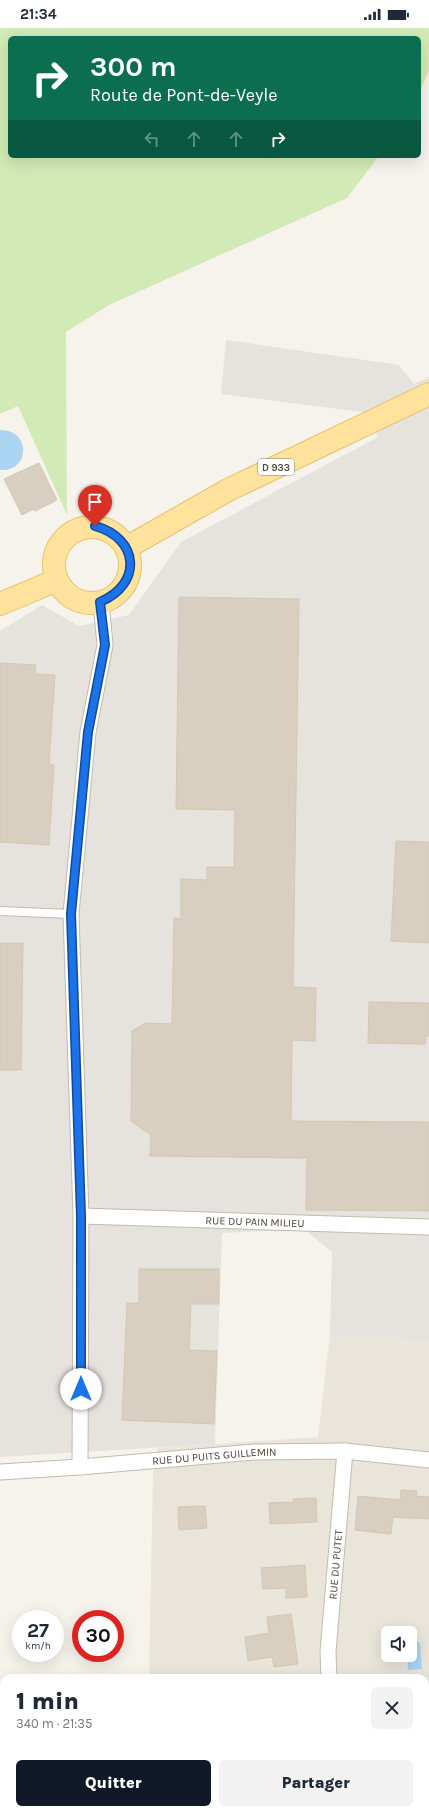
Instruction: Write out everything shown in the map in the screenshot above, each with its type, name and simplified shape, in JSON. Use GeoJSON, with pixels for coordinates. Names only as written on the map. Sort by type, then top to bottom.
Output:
{"type":"FeatureCollection","features":[{"type":"Feature","properties":{"kind":"main road","name":"D 933"},"geometry":{"type":"LineString","coordinates":[[126,548],[228,490],[429,394]]}},
{"type":"Feature","properties":{"kind":"main road"},"geometry":{"type":"LineString","coordinates":[[95,526],[108,530],[119,537],[126,548],[130,563],[128,576],[122,588],[113,597],[100,602],[88,603],[75,599],[64,591],[57,580],[54,568],[55,555],[60,543],[70,534],[81,528],[95,526]]}},
{"type":"Feature","properties":{"kind":"main road"},"geometry":{"type":"LineString","coordinates":[[0,604],[57,580]]}},
{"type":"Feature","properties":{"kind":"street"},"geometry":{"type":"LineString","coordinates":[[80,1467],[81,1216],[71,914],[88,732],[105,645],[100,602]]}},
{"type":"Feature","properties":{"kind":"street","name":"RUE DU PAIN MILIEU"},"geometry":{"type":"LineString","coordinates":[[81,1216],[429,1226]]}},
{"type":"Feature","properties":{"kind":"street","name":"RUE DU PUITS GUILLEMIN"},"geometry":{"type":"LineString","coordinates":[[0,1472],[80,1467],[254,1452],[345,1451],[429,1460]]}},
{"type":"Feature","properties":{"kind":"street","name":"RUE DU PUTET"},"geometry":{"type":"LineString","coordinates":[[329,1674],[328,1652],[345,1451]]}},
{"type":"Feature","properties":{"kind":"lane"},"geometry":{"type":"LineString","coordinates":[[0,911],[71,914]]}},
{"type":"Feature","properties":{"kind":"shaded area"},"geometry":{"type":"Polygon","coordinates":[[[226,340],[399,365],[414,384],[429,377],[429,1341],[330,1335],[332,1252],[304,1229],[222,1233],[215,1444],[0,1457],[0,631],[42,605],[79,626],[129,615],[181,542],[378,437],[362,412],[221,394],[226,340]]]}},
{"type":"Feature","properties":{"kind":"shaded area"},"geometry":{"type":"Polygon","coordinates":[[[330,1335],[429,1341],[429,1674],[149,1674],[153,1474],[158,1448],[318,1437],[330,1335]]]}},
{"type":"Feature","properties":{"kind":"green space"},"geometry":{"type":"Polygon","coordinates":[[[0,28],[429,28],[429,71],[421,89],[421,36],[8,36],[8,158],[377,158],[347,198],[109,305],[66,332],[67,515],[18,406],[0,414],[0,28]]]}},
{"type":"Feature","properties":{"kind":"water"},"geometry":{"type":"Polygon","coordinates":[[[0,430],[10,432],[17,436],[22,443],[22,458],[10,469],[0,470],[0,430]]]}},
{"type":"Feature","properties":{"kind":"water"},"geometry":{"type":"Polygon","coordinates":[[[417,1641],[420,1643],[422,1669],[408,1670],[407,1662],[417,1662],[417,1641]]]}},
{"type":"Feature","properties":{"kind":"building"},"geometry":{"type":"Polygon","coordinates":[[[39,463],[57,500],[35,511],[34,509],[22,515],[4,479],[39,463]]]}},
{"type":"Feature","properties":{"kind":"building"},"geometry":{"type":"Polygon","coordinates":[[[179,597],[299,599],[293,987],[316,988],[315,1041],[292,1040],[291,1121],[429,1122],[429,1211],[306,1210],[307,1158],[150,1156],[151,1135],[131,1121],[132,1031],[145,1023],[172,1024],[174,918],[181,919],[181,879],[207,880],[207,867],[234,867],[235,810],[176,809],[179,597]]]}},
{"type":"Feature","properties":{"kind":"building"},"geometry":{"type":"Polygon","coordinates":[[[0,663],[36,665],[35,674],[55,675],[49,764],[54,765],[49,845],[0,842],[0,663]]]}},
{"type":"Feature","properties":{"kind":"building"},"geometry":{"type":"Polygon","coordinates":[[[396,841],[429,842],[429,943],[391,941],[396,841]]]}},
{"type":"Feature","properties":{"kind":"building"},"geometry":{"type":"Polygon","coordinates":[[[0,943],[23,943],[21,1070],[0,1070],[0,943]]]}},
{"type":"Feature","properties":{"kind":"building"},"geometry":{"type":"Polygon","coordinates":[[[369,1002],[429,1003],[429,1036],[426,1036],[425,1044],[368,1043],[369,1002]]]}},
{"type":"Feature","properties":{"kind":"building"},"geometry":{"type":"Polygon","coordinates":[[[139,1269],[219,1269],[219,1304],[191,1304],[189,1350],[217,1351],[214,1424],[122,1420],[127,1303],[139,1303],[139,1269]]]}},
{"type":"Feature","properties":{"kind":"building"},"geometry":{"type":"Polygon","coordinates":[[[401,1490],[417,1491],[416,1496],[429,1497],[429,1519],[393,1517],[391,1534],[355,1530],[358,1496],[400,1500],[401,1490]]]}},
{"type":"Feature","properties":{"kind":"building"},"geometry":{"type":"Polygon","coordinates":[[[316,1498],[317,1522],[270,1524],[269,1503],[294,1502],[293,1499],[316,1498]]]}},
{"type":"Feature","properties":{"kind":"building"},"geometry":{"type":"Polygon","coordinates":[[[205,1506],[207,1528],[179,1530],[178,1507],[205,1506]]]}},
{"type":"Feature","properties":{"kind":"building"},"geometry":{"type":"Polygon","coordinates":[[[305,1565],[307,1597],[286,1598],[286,1588],[263,1589],[261,1568],[305,1565]]]}},
{"type":"Feature","properties":{"kind":"building"},"geometry":{"type":"Polygon","coordinates":[[[291,1614],[298,1664],[274,1667],[272,1657],[248,1661],[245,1637],[269,1633],[267,1617],[291,1614]]]}},
{"type":"Feature","properties":{"kind":"route"},"geometry":{"type":"LineString","coordinates":[[81,1389],[81,1216],[71,914],[88,732],[105,645],[100,602],[113,597],[122,588],[128,576],[130,563],[126,548],[119,537],[108,530],[95,526]]}}]}
